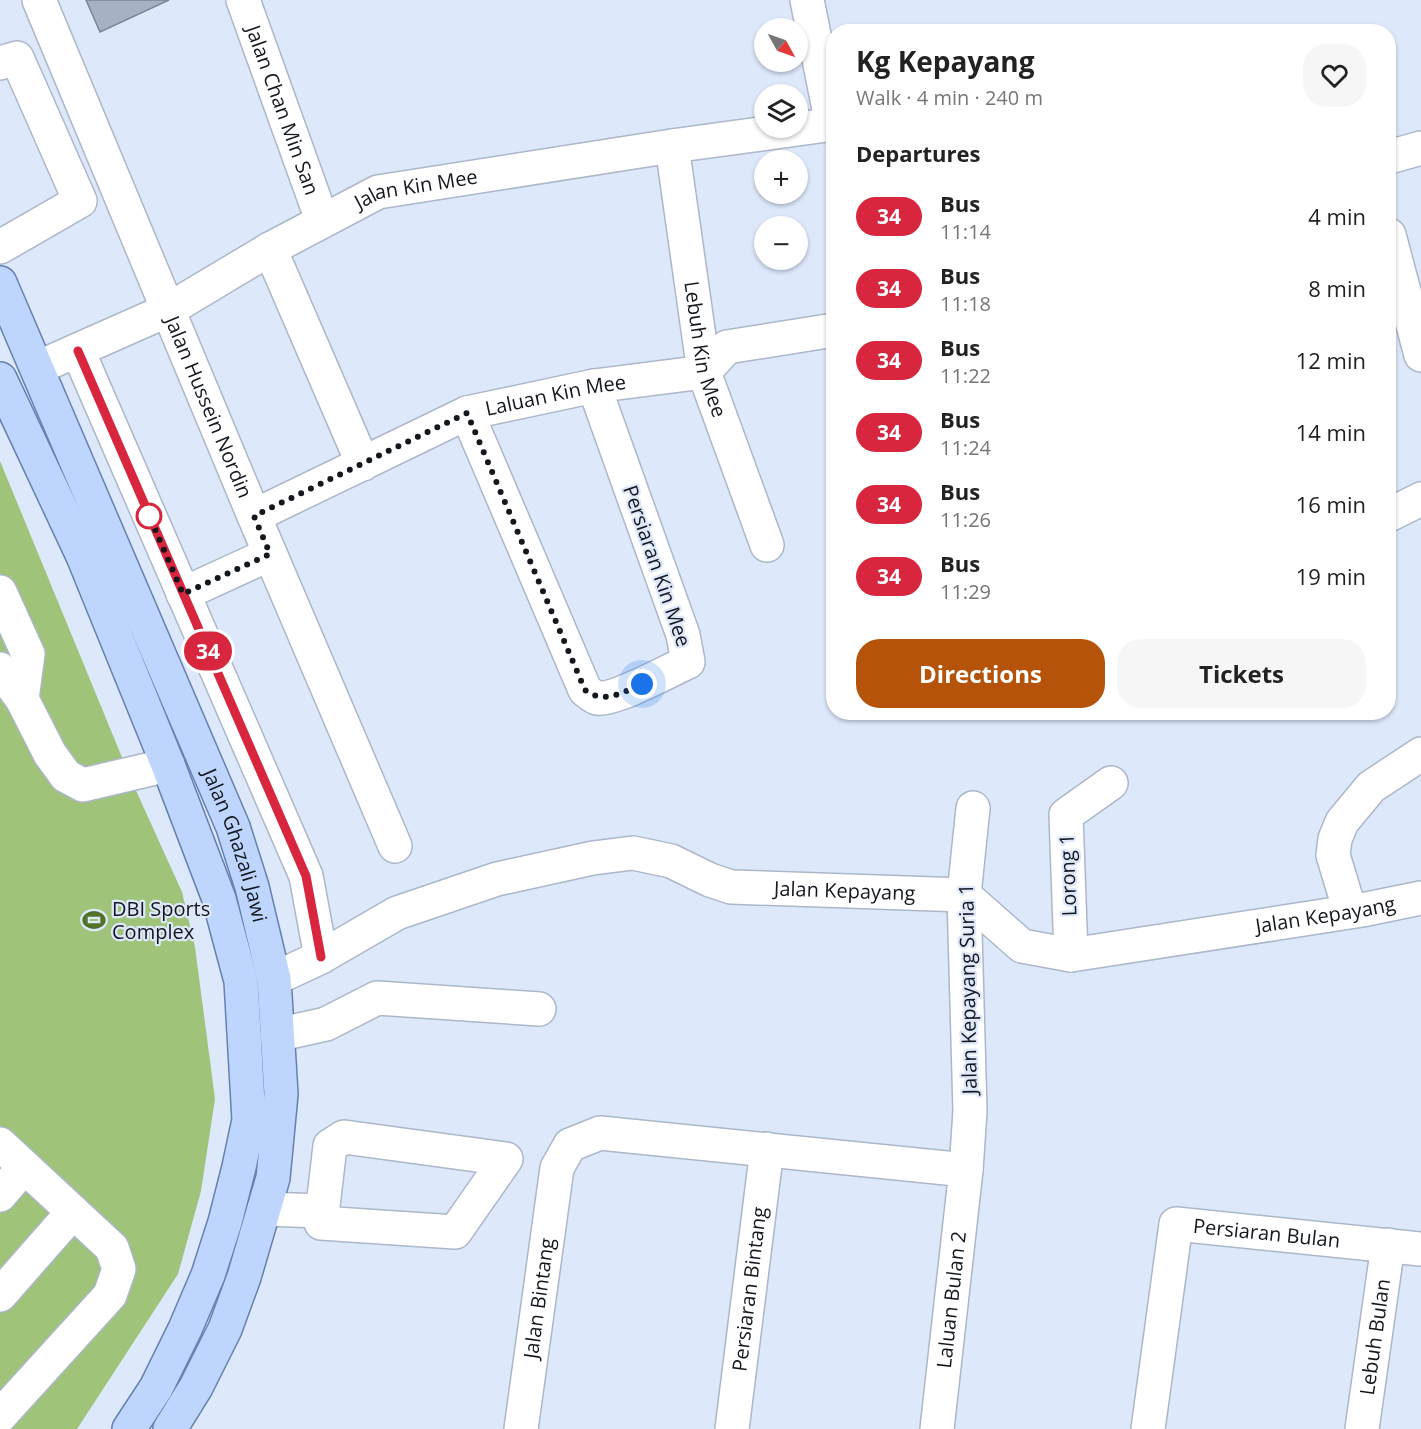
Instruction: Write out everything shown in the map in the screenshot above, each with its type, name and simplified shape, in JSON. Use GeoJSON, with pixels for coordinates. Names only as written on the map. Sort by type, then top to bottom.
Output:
{"type":"FeatureCollection","features":[{"type":"Feature","properties":{"kind":"main road","name":"Jalan Ghazali Jawi"},"geometry":{"type":"LineString","coordinates":[[0,283],[233,827],[252,887],[274,979],[281,1094],[273,1178],[244,1277],[225,1329],[196,1387],[170,1429]]}},
{"type":"Feature","properties":{"kind":"main road"},"geometry":{"type":"LineString","coordinates":[[0,339],[11,356],[24,366],[36,368],[29,402],[30,410],[47,451],[40,465]]}},
{"type":"Feature","properties":{"kind":"main road","name":"Jalan Ghazali Jawi"},"geometry":{"type":"LineString","coordinates":[[0,380],[82,556],[168,765],[219,899],[241,981],[249,1120],[225,1222],[208,1275],[185,1329],[156,1388],[129,1429]]}},
{"type":"Feature","properties":{"kind":"main road"},"geometry":{"type":"LineString","coordinates":[[249,1120],[261,1087],[259,999],[265,987],[274,979]]}},
{"type":"Feature","properties":{"kind":"street","name":"Jalan Hussein Nordin"},"geometry":{"type":"LineString","coordinates":[[39,0],[254,516],[395,846]]}},
{"type":"Feature","properties":{"kind":"street","name":"Jalan Chan Min San"},"geometry":{"type":"LineString","coordinates":[[243,0],[322,220]]}},
{"type":"Feature","properties":{"kind":"street"},"geometry":{"type":"LineString","coordinates":[[807,0],[826,91]]}},
{"type":"Feature","properties":{"kind":"street"},"geometry":{"type":"LineString","coordinates":[[0,63],[17,58],[80,201],[0,247]]}},
{"type":"Feature","properties":{"kind":"street","name":"Jalan Kin Mee"},"geometry":{"type":"LineString","coordinates":[[36,368],[168,310],[270,249],[378,192],[672,146],[826,125]]}},
{"type":"Feature","properties":{"kind":"street","name":"Lebuh Kin Mee"},"geometry":{"type":"LineString","coordinates":[[672,146],[704,372],[767,545]]}},
{"type":"Feature","properties":{"kind":"street"},"geometry":{"type":"LineString","coordinates":[[1396,155],[1421,148]]}},
{"type":"Feature","properties":{"kind":"street"},"geometry":{"type":"LineString","coordinates":[[270,249],[363,464]]}},
{"type":"Feature","properties":{"kind":"street"},"geometry":{"type":"LineString","coordinates":[[1396,261],[1421,355]]}},
{"type":"Feature","properties":{"kind":"street"},"geometry":{"type":"LineString","coordinates":[[704,372],[727,347],[826,331]]}},
{"type":"Feature","properties":{"kind":"street"},"geometry":{"type":"LineString","coordinates":[[78,351],[306,876],[321,957]]}},
{"type":"Feature","properties":{"kind":"street","name":"Laluan Kin Mee"},"geometry":{"type":"LineString","coordinates":[[254,516],[467,413],[594,386],[704,372]]}},
{"type":"Feature","properties":{"kind":"street","name":"Persiaran Kin Mee"},"geometry":{"type":"LineString","coordinates":[[467,413],[585,690],[595,698],[606,698],[688,662],[683,634],[594,386]]}},
{"type":"Feature","properties":{"kind":"street"},"geometry":{"type":"LineString","coordinates":[[1396,512],[1421,499]]}},
{"type":"Feature","properties":{"kind":"street"},"geometry":{"type":"LineString","coordinates":[[183,594],[270,554]]}},
{"type":"Feature","properties":{"kind":"street"},"geometry":{"type":"LineString","coordinates":[[0,592],[28,654],[22,699]]}},
{"type":"Feature","properties":{"kind":"street"},"geometry":{"type":"LineString","coordinates":[[0,669],[22,699],[50,754],[66,776],[83,785],[168,765]]}},
{"type":"Feature","properties":{"kind":"street"},"geometry":{"type":"LineString","coordinates":[[1350,911],[1333,855],[1335,839],[1342,822],[1371,787],[1421,754]]}},
{"type":"Feature","properties":{"kind":"street","name":"Lorong 1"},"geometry":{"type":"LineString","coordinates":[[1071,955],[1066,815],[1111,783]]}},
{"type":"Feature","properties":{"kind":"street","name":"Jalan Kepayang Suria 1"},"geometry":{"type":"LineString","coordinates":[[966,1170],[970,1111],[964,895],[973,808]]}},
{"type":"Feature","properties":{"kind":"street","name":"Jalan Kepayang"},"geometry":{"type":"LineString","coordinates":[[274,979],[321,957],[397,913],[497,879],[593,858],[633,853],[671,861],[710,880],[731,887],[964,895],[1022,946],[1071,955],[1421,898]]}},
{"type":"Feature","properties":{"kind":"street"},"geometry":{"type":"LineString","coordinates":[[277,1035],[326,1024],[377,998],[539,1009]]}},
{"type":"Feature","properties":{"kind":"street","name":"Jalan Bintang"},"geometry":{"type":"LineString","coordinates":[[521,1429],[557,1168],[570,1145],[600,1133],[767,1149]]}},
{"type":"Feature","properties":{"kind":"street"},"geometry":{"type":"LineString","coordinates":[[344,1137],[506,1159],[455,1232],[321,1223],[322,1211],[330,1146],[344,1137]]}},
{"type":"Feature","properties":{"kind":"street"},"geometry":{"type":"LineString","coordinates":[[0,1144],[112,1248],[119,1269],[110,1295],[0,1416]]}},
{"type":"Feature","properties":{"kind":"street"},"geometry":{"type":"LineString","coordinates":[[767,1149],[966,1170]]}},
{"type":"Feature","properties":{"kind":"street","name":"Persiaran Bintang"},"geometry":{"type":"LineString","coordinates":[[732,1429],[767,1149]]}},
{"type":"Feature","properties":{"kind":"street"},"geometry":{"type":"LineString","coordinates":[[0,1195],[24,1167]]}},
{"type":"Feature","properties":{"kind":"street","name":"Laluan Bulan 2"},"geometry":{"type":"LineString","coordinates":[[937,1429],[966,1170]]}},
{"type":"Feature","properties":{"kind":"street"},"geometry":{"type":"LineString","coordinates":[[264,1209],[322,1211]]}},
{"type":"Feature","properties":{"kind":"street"},"geometry":{"type":"LineString","coordinates":[[0,1295],[73,1212]]}},
{"type":"Feature","properties":{"kind":"street","name":"Persiaran Bulan"},"geometry":{"type":"LineString","coordinates":[[1148,1429],[1176,1224],[1421,1249]]}},
{"type":"Feature","properties":{"kind":"street","name":"Lebuh Bulan"},"geometry":{"type":"LineString","coordinates":[[1362,1429],[1388,1245]]}},
{"type":"Feature","properties":{"kind":"green space","name":"DBI Sports Complex"},"geometry":{"type":"Polygon","coordinates":[[[0,461],[133,784],[182,892],[195,947],[215,1099],[201,1191],[178,1274],[77,1429],[0,1429],[0,461]]]}},
{"type":"Feature","properties":{"kind":"building"},"geometry":{"type":"Polygon","coordinates":[[[86,0],[169,0],[100,32],[86,0]]]}},
{"type":"Feature","properties":{"kind":"bus line","name":"34"},"geometry":{"type":"LineString","coordinates":[[78,351],[306,876],[321,957]]}},
{"type":"Feature","properties":{"kind":"place","name":"DBI Sports Complex"},"geometry":{"type":"Point","coordinates":[94,920]}},
{"type":"Feature","properties":{"kind":"route"},"geometry":{"type":"LineString","coordinates":[[149,516],[148,513],[183,594],[270,554],[254,516],[467,413],[585,690],[595,698],[606,698],[642,684]]}}]}
